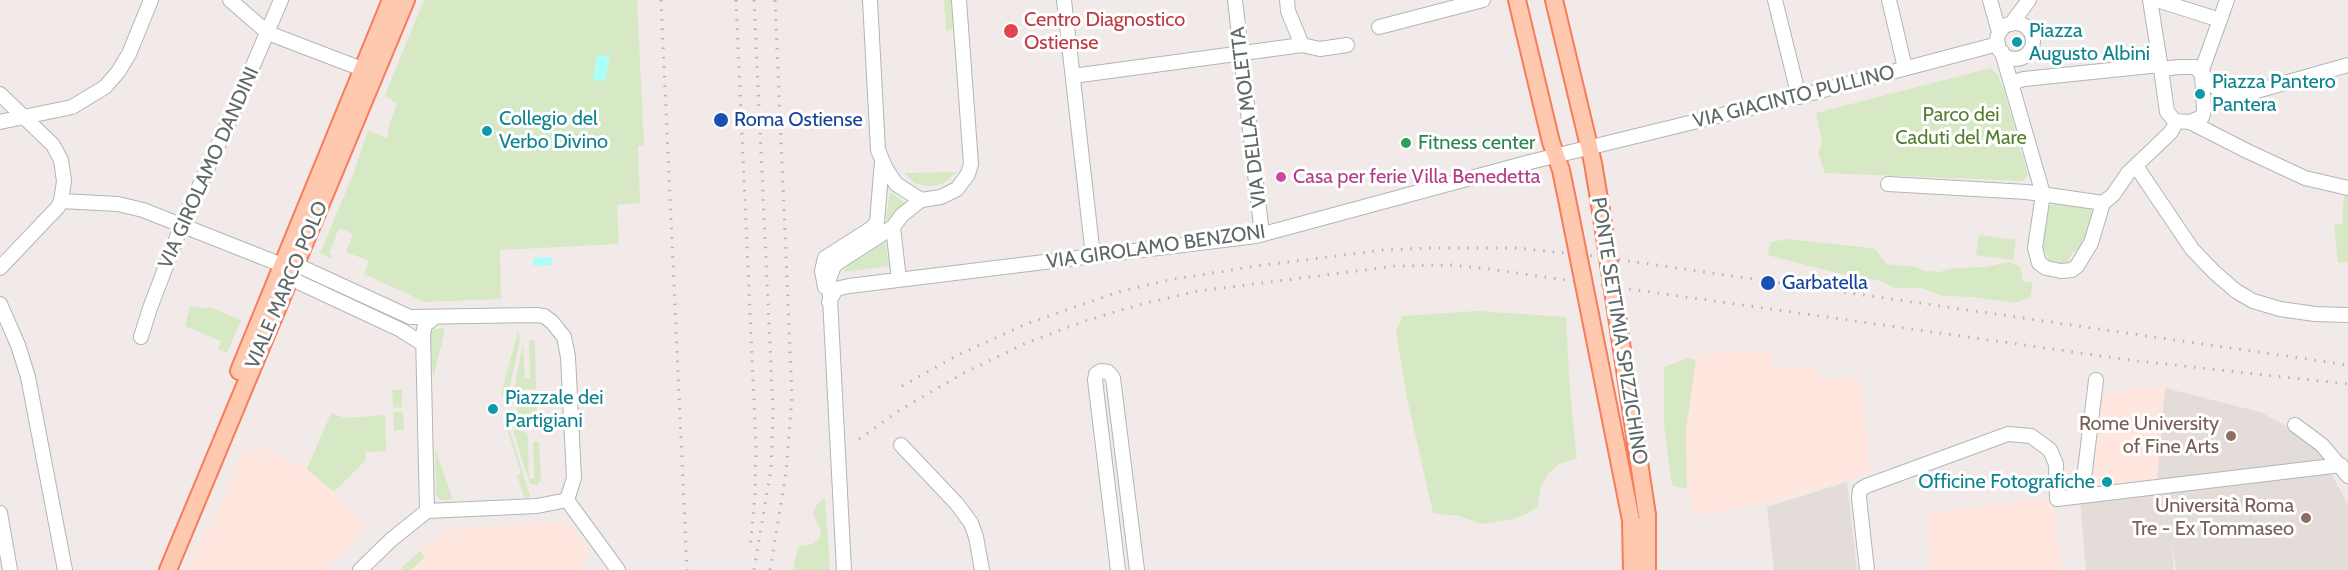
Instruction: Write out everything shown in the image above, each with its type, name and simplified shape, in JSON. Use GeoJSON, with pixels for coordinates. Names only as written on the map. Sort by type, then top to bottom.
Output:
{"type":"FeatureCollection","features":[{"type":"Feature","properties":{"kind":"main road","name":"VIALE MARCO POLO"},"geometry":{"type":"LineString","coordinates":[[168,570],[290,269],[362,69],[390,0]]}},
{"type":"Feature","properties":{"kind":"main road","name":"VIALE MARCO POLO"},"geometry":{"type":"LineString","coordinates":[[156,570],[290,269],[406,0]]}},
{"type":"Feature","properties":{"kind":"main road","name":"PONTE SETTIMIA SPIZZICHINO"},"geometry":{"type":"LineString","coordinates":[[1517,0],[1551,142],[1560,167],[1631,520],[1632,570]]}},
{"type":"Feature","properties":{"kind":"main road","name":"PONTE SETTIMIA SPIZZICHINO"},"geometry":{"type":"LineString","coordinates":[[1554,0],[1594,170],[1647,515],[1647,570]]}},
{"type":"Feature","properties":{"kind":"street"},"geometry":{"type":"LineString","coordinates":[[0,122],[72,107],[105,87],[129,54],[151,0]]}},
{"type":"Feature","properties":{"kind":"street"},"geometry":{"type":"LineString","coordinates":[[230,0],[268,33],[362,69]]}},
{"type":"Feature","properties":{"kind":"street","name":"VIA GIROLAMO DANDINI"},"geometry":{"type":"LineString","coordinates":[[141,337],[182,224],[281,0]]}},
{"type":"Feature","properties":{"kind":"street"},"geometry":{"type":"LineString","coordinates":[[870,0],[876,138],[882,159],[896,184],[921,200]]}},
{"type":"Feature","properties":{"kind":"street"},"geometry":{"type":"LineString","coordinates":[[844,570],[829,279],[834,267],[893,226],[902,214],[921,200],[940,197],[957,189],[968,174],[971,164],[959,0]]}},
{"type":"Feature","properties":{"kind":"street"},"geometry":{"type":"LineString","coordinates":[[1064,0],[1093,256]]}},
{"type":"Feature","properties":{"kind":"street","name":"VIA DELLA MOLETTA"},"geometry":{"type":"LineString","coordinates":[[1234,0],[1262,234]]}},
{"type":"Feature","properties":{"kind":"street"},"geometry":{"type":"LineString","coordinates":[[1287,0],[1288,11],[1302,45]]}},
{"type":"Feature","properties":{"kind":"street"},"geometry":{"type":"LineString","coordinates":[[1379,27],[1484,0]]}},
{"type":"Feature","properties":{"kind":"street"},"geometry":{"type":"LineString","coordinates":[[1775,0],[1799,97]]}},
{"type":"Feature","properties":{"kind":"street"},"geometry":{"type":"LineString","coordinates":[[1889,0],[1905,68]]}},
{"type":"Feature","properties":{"kind":"street"},"geometry":{"type":"LineString","coordinates":[[1990,0],[2043,194],[2035,256],[2041,266],[2051,270],[2070,271],[2079,264],[2091,243],[2103,203],[2113,195],[2126,176],[2183,122],[2200,119],[2204,114],[2202,74],[2227,0]]}},
{"type":"Feature","properties":{"kind":"street"},"geometry":{"type":"LineString","coordinates":[[2150,0],[2167,112],[2171,118],[2305,178],[2348,188]]}},
{"type":"Feature","properties":{"kind":"street"},"geometry":{"type":"LineString","coordinates":[[2157,0],[2220,20]]}},
{"type":"Feature","properties":{"kind":"street"},"geometry":{"type":"LineString","coordinates":[[2000,43],[2029,1]]}},
{"type":"Feature","properties":{"kind":"street"},"geometry":{"type":"LineString","coordinates":[[2000,43],[2009,57],[2019,58],[2028,53],[2032,44],[2028,28],[2029,1]]}},
{"type":"Feature","properties":{"kind":"street"},"geometry":{"type":"LineString","coordinates":[[2011,24],[2018,23],[2028,28]]}},
{"type":"Feature","properties":{"kind":"street","name":"VIA GIACINTO PULLINO"},"geometry":{"type":"LineString","coordinates":[[1590,147],[1799,97],[2000,43]]}},
{"type":"Feature","properties":{"kind":"street"},"geometry":{"type":"LineString","coordinates":[[1073,76],[1302,45],[1320,49],[1347,45]]}},
{"type":"Feature","properties":{"kind":"street"},"geometry":{"type":"LineString","coordinates":[[2019,58],[2018,68],[2024,79]]}},
{"type":"Feature","properties":{"kind":"street"},"geometry":{"type":"LineString","coordinates":[[2012,86],[2024,79],[2065,74],[2190,66],[2195,67],[2223,94],[2232,98],[2348,65]]}},
{"type":"Feature","properties":{"kind":"street"},"geometry":{"type":"LineString","coordinates":[[0,94],[50,142],[60,156],[64,181],[61,201],[28,241],[0,268]]}},
{"type":"Feature","properties":{"kind":"street","name":"VIA GIROLAMO BENZONI"},"geometry":{"type":"LineString","coordinates":[[830,302],[833,292],[839,287],[1262,234],[1560,167],[1590,147]]}},
{"type":"Feature","properties":{"kind":"street"},"geometry":{"type":"LineString","coordinates":[[830,302],[822,274],[824,260],[876,224],[882,159]]}},
{"type":"Feature","properties":{"kind":"street"},"geometry":{"type":"LineString","coordinates":[[2136,166],[2192,249],[2208,267],[2236,291],[2257,302],[2280,309],[2314,314],[2348,315]]}},
{"type":"Feature","properties":{"kind":"street"},"geometry":{"type":"LineString","coordinates":[[1888,184],[2043,194],[2103,203]]}},
{"type":"Feature","properties":{"kind":"street"},"geometry":{"type":"LineString","coordinates":[[61,201],[130,206],[182,224],[407,316],[536,315],[548,319],[560,330],[567,348],[574,464],[573,487],[567,500]]}},
{"type":"Feature","properties":{"kind":"street"},"geometry":{"type":"LineString","coordinates":[[893,226],[899,280]]}},
{"type":"Feature","properties":{"kind":"street"},"geometry":{"type":"LineString","coordinates":[[290,269],[402,330],[423,344]]}},
{"type":"Feature","properties":{"kind":"street"},"geometry":{"type":"LineString","coordinates":[[0,304],[27,372],[65,570]]}},
{"type":"Feature","properties":{"kind":"street"},"geometry":{"type":"LineString","coordinates":[[427,512],[423,344],[425,325],[435,317]]}},
{"type":"Feature","properties":{"kind":"street"},"geometry":{"type":"LineString","coordinates":[[1119,570],[1095,380],[1098,372],[1101,371],[1108,372],[1113,378],[1137,570]]}},
{"type":"Feature","properties":{"kind":"street"},"geometry":{"type":"LineString","coordinates":[[2082,495],[2096,380]]}},
{"type":"Feature","properties":{"kind":"street"},"geometry":{"type":"LineString","coordinates":[[2295,425],[2322,445],[2344,471]]}},
{"type":"Feature","properties":{"kind":"street"},"geometry":{"type":"LineString","coordinates":[[1867,570],[1858,498],[1860,490],[1989,440],[2016,433],[2031,436],[2040,441],[2054,457],[2057,499],[2344,471]]}},
{"type":"Feature","properties":{"kind":"street"},"geometry":{"type":"LineString","coordinates":[[901,444],[964,512],[976,537],[982,570]]}},
{"type":"Feature","properties":{"kind":"street"},"geometry":{"type":"LineString","coordinates":[[360,570],[392,539],[427,512],[537,506],[567,500]]}},
{"type":"Feature","properties":{"kind":"street"},"geometry":{"type":"LineString","coordinates":[[567,500],[618,570]]}},
{"type":"Feature","properties":{"kind":"street"},"geometry":{"type":"LineString","coordinates":[[0,513],[10,570]]}},
{"type":"Feature","properties":{"kind":"shaded area"},"geometry":{"type":"Polygon","coordinates":[[[1771,351],[1773,368],[1816,367],[1817,379],[1859,377],[1862,386],[1871,473],[1768,503],[1693,516],[1686,465],[1686,430],[1695,354],[1771,351]]]}},
{"type":"Feature","properties":{"kind":"shaded area"},"geometry":{"type":"Polygon","coordinates":[[[2151,386],[2165,388],[2157,480],[2093,488],[2101,395],[2151,386]]]}},
{"type":"Feature","properties":{"kind":"shaded area","name":"Rome University of Fine Arts"},"geometry":{"type":"Polygon","coordinates":[[[2165,388],[2260,412],[2285,425],[2331,459],[2157,480],[2165,388]]]}},
{"type":"Feature","properties":{"kind":"shaded area"},"geometry":{"type":"Polygon","coordinates":[[[254,444],[307,469],[366,524],[353,537],[356,541],[324,570],[187,570],[203,530],[209,532],[243,451],[251,454],[254,444]]]}},
{"type":"Feature","properties":{"kind":"shaded area"},"geometry":{"type":"Polygon","coordinates":[[[2330,472],[2348,504],[2348,570],[2176,570],[2171,537],[2174,570],[2086,570],[2080,499],[2330,472]]]}},
{"type":"Feature","properties":{"kind":"shaded area"},"geometry":{"type":"Polygon","coordinates":[[[1847,482],[1857,570],[1774,570],[1767,507],[1847,482]]]}},
{"type":"Feature","properties":{"kind":"shaded area"},"geometry":{"type":"Polygon","coordinates":[[[2052,497],[2062,570],[1925,570],[1931,561],[1927,524],[1930,513],[2052,497]]]}},
{"type":"Feature","properties":{"kind":"shaded area"},"geometry":{"type":"Polygon","coordinates":[[[559,522],[575,531],[589,550],[581,570],[400,570],[446,530],[559,522]]]}},
{"type":"Feature","properties":{"kind":"green space"},"geometry":{"type":"Polygon","coordinates":[[[424,0],[637,0],[644,145],[638,146],[640,203],[617,205],[619,244],[500,250],[501,299],[425,302],[364,274],[369,261],[346,252],[353,234],[339,228],[329,254],[332,255],[331,258],[320,253],[354,172],[368,131],[387,138],[389,124],[397,104],[385,95],[424,0]]]}},
{"type":"Feature","properties":{"kind":"green space"},"geometry":{"type":"Polygon","coordinates":[[[944,0],[953,0],[955,29],[946,30],[944,0]]]}},
{"type":"Feature","properties":{"kind":"green space","name":"Parco dei Caduti del Mare"},"geometry":{"type":"Polygon","coordinates":[[[1991,68],[1998,75],[2004,90],[2028,175],[2023,181],[1825,173],[1818,152],[1822,143],[1816,113],[1991,68]]]}},
{"type":"Feature","properties":{"kind":"green space"},"geometry":{"type":"Polygon","coordinates":[[[957,172],[942,184],[932,186],[916,184],[904,173],[957,172]]]}},
{"type":"Feature","properties":{"kind":"green space"},"geometry":{"type":"Polygon","coordinates":[[[890,192],[905,203],[889,222],[886,219],[890,192]]]}},
{"type":"Feature","properties":{"kind":"green space"},"geometry":{"type":"Polygon","coordinates":[[[2344,193],[2348,194],[2348,262],[2338,263],[2334,224],[2342,224],[2344,193]]]}},
{"type":"Feature","properties":{"kind":"green space"},"geometry":{"type":"Polygon","coordinates":[[[2061,201],[2086,206],[2095,217],[2088,225],[2089,236],[2086,244],[2072,253],[2066,265],[2057,265],[2048,261],[2047,253],[2042,252],[2041,248],[2044,218],[2048,207],[2061,201]]]}},
{"type":"Feature","properties":{"kind":"green space"},"geometry":{"type":"Polygon","coordinates":[[[1979,235],[2016,240],[2013,260],[1976,255],[1979,235]]]}},
{"type":"Feature","properties":{"kind":"green space"},"geometry":{"type":"Polygon","coordinates":[[[1787,239],[1871,248],[1876,250],[1886,264],[1916,267],[1925,271],[1939,272],[1954,268],[1984,267],[2008,262],[2020,266],[2023,281],[2033,283],[2030,298],[2014,303],[1973,297],[1943,296],[1921,288],[1894,288],[1881,281],[1841,274],[1767,255],[1771,242],[1787,239]]]}},
{"type":"Feature","properties":{"kind":"green space"},"geometry":{"type":"Polygon","coordinates":[[[885,241],[889,266],[844,272],[847,263],[885,241]]]}},
{"type":"Feature","properties":{"kind":"green space"},"geometry":{"type":"Polygon","coordinates":[[[190,306],[207,309],[209,307],[241,320],[227,353],[218,349],[221,341],[185,326],[190,306]]]}},
{"type":"Feature","properties":{"kind":"green space"},"geometry":{"type":"Polygon","coordinates":[[[1477,311],[1566,317],[1570,392],[1577,459],[1559,464],[1549,473],[1541,486],[1537,507],[1527,514],[1513,519],[1482,524],[1459,516],[1433,513],[1407,398],[1396,332],[1402,316],[1477,311]]]}},
{"type":"Feature","properties":{"kind":"green space"},"geometry":{"type":"Polygon","coordinates":[[[443,328],[445,330],[433,379],[430,334],[434,329],[443,328]]]}},
{"type":"Feature","properties":{"kind":"green space"},"geometry":{"type":"Polygon","coordinates":[[[518,331],[520,340],[508,394],[504,397],[501,394],[518,331]]]}},
{"type":"Feature","properties":{"kind":"green space"},"geometry":{"type":"Polygon","coordinates":[[[533,339],[535,342],[536,389],[525,389],[513,394],[523,343],[525,379],[530,378],[529,341],[533,339]]]}},
{"type":"Feature","properties":{"kind":"green space"},"geometry":{"type":"Polygon","coordinates":[[[1688,358],[1696,360],[1686,430],[1687,489],[1672,485],[1664,425],[1664,367],[1688,358]]]}},
{"type":"Feature","properties":{"kind":"green space"},"geometry":{"type":"Polygon","coordinates":[[[392,390],[402,390],[402,407],[393,408],[392,390]]]}},
{"type":"Feature","properties":{"kind":"green space"},"geometry":{"type":"Polygon","coordinates":[[[527,401],[534,404],[537,411],[534,418],[527,421],[520,418],[517,411],[520,404],[527,401]]]}},
{"type":"Feature","properties":{"kind":"green space"},"geometry":{"type":"Polygon","coordinates":[[[393,412],[403,412],[404,430],[394,430],[393,412]]]}},
{"type":"Feature","properties":{"kind":"green space"},"geometry":{"type":"Polygon","coordinates":[[[331,413],[345,418],[385,415],[386,451],[366,452],[365,461],[334,492],[307,469],[331,413]]]}},
{"type":"Feature","properties":{"kind":"green space"},"geometry":{"type":"Polygon","coordinates":[[[506,426],[509,428],[530,496],[528,499],[524,497],[517,475],[521,473],[507,429],[503,430],[506,426]]]}},
{"type":"Feature","properties":{"kind":"green space"},"geometry":{"type":"Polygon","coordinates":[[[515,429],[526,433],[528,437],[529,479],[534,479],[533,443],[539,442],[541,480],[537,485],[530,484],[513,431],[515,429]]]}},
{"type":"Feature","properties":{"kind":"green space"},"geometry":{"type":"Polygon","coordinates":[[[435,448],[451,500],[440,500],[436,494],[435,448]]]}},
{"type":"Feature","properties":{"kind":"green space"},"geometry":{"type":"Polygon","coordinates":[[[825,498],[830,570],[793,570],[798,547],[813,544],[820,537],[821,531],[813,514],[816,506],[825,498]]]}},
{"type":"Feature","properties":{"kind":"green space"},"geometry":{"type":"Polygon","coordinates":[[[420,551],[425,557],[411,570],[401,568],[420,551]]]}},
{"type":"Feature","properties":{"kind":"water"},"geometry":{"type":"Polygon","coordinates":[[[597,54],[610,57],[604,82],[593,79],[597,54]]]}},
{"type":"Feature","properties":{"kind":"water"},"geometry":{"type":"Polygon","coordinates":[[[552,257],[552,265],[533,266],[533,258],[552,257]]]}},
{"type":"Feature","properties":{"kind":"railway"},"geometry":{"type":"LineString","coordinates":[[661,0],[687,570]]}},
{"type":"Feature","properties":{"kind":"railway"},"geometry":{"type":"LineString","coordinates":[[736,0],[756,447],[755,497],[750,548]]}},
{"type":"Feature","properties":{"kind":"railway"},"geometry":{"type":"LineString","coordinates":[[754,0],[773,410],[771,469],[754,570]]}},
{"type":"Feature","properties":{"kind":"railway"},"geometry":{"type":"LineString","coordinates":[[770,570],[786,473],[792,396],[775,0]]}},
{"type":"Feature","properties":{"kind":"railway"},"geometry":{"type":"LineString","coordinates":[[902,386],[958,355],[1026,324],[1118,292],[1169,280],[1256,266],[1384,250],[1430,248],[1516,248],[1594,256],[2348,365]]}},
{"type":"Feature","properties":{"kind":"railway"},"geometry":{"type":"LineString","coordinates":[[859,439],[900,410],[962,374],[1026,343],[1085,321],[1145,303],[1199,291],[1396,266],[1452,265],[1482,268],[2137,361],[2348,384]]}},
{"type":"Feature","properties":{"kind":"place","name":"Centro Diagnostico Ostiense"},"geometry":{"type":"Point","coordinates":[1011,31]}},
{"type":"Feature","properties":{"kind":"place","name":"Piazza Augusto Albini"},"geometry":{"type":"Point","coordinates":[2017,42]}},
{"type":"Feature","properties":{"kind":"place","name":"Piazza Pantero Pantera"},"geometry":{"type":"Point","coordinates":[2200,94]}},
{"type":"Feature","properties":{"kind":"place","name":"Roma Ostiense"},"geometry":{"type":"Point","coordinates":[721,120]}},
{"type":"Feature","properties":{"kind":"place","name":"Collegio del Verbo Divino"},"geometry":{"type":"Point","coordinates":[487,131]}},
{"type":"Feature","properties":{"kind":"place","name":"Fitness center"},"geometry":{"type":"Point","coordinates":[1406,143]}},
{"type":"Feature","properties":{"kind":"place","name":"Casa per ferie Villa Benedetta"},"geometry":{"type":"Point","coordinates":[1281,177]}},
{"type":"Feature","properties":{"kind":"place","name":"Garbatella"},"geometry":{"type":"Point","coordinates":[1768,283]}},
{"type":"Feature","properties":{"kind":"place","name":"Piazzale dei Partigiani"},"geometry":{"type":"Point","coordinates":[493,409]}},
{"type":"Feature","properties":{"kind":"place","name":"Rome University of Fine Arts"},"geometry":{"type":"Point","coordinates":[2231,436]}},
{"type":"Feature","properties":{"kind":"place","name":"Officine Fotografiche"},"geometry":{"type":"Point","coordinates":[2107,482]}},
{"type":"Feature","properties":{"kind":"place","name":"Università Roma Tre - Ex Tommaseo"},"geometry":{"type":"Point","coordinates":[2306,518]}}]}
